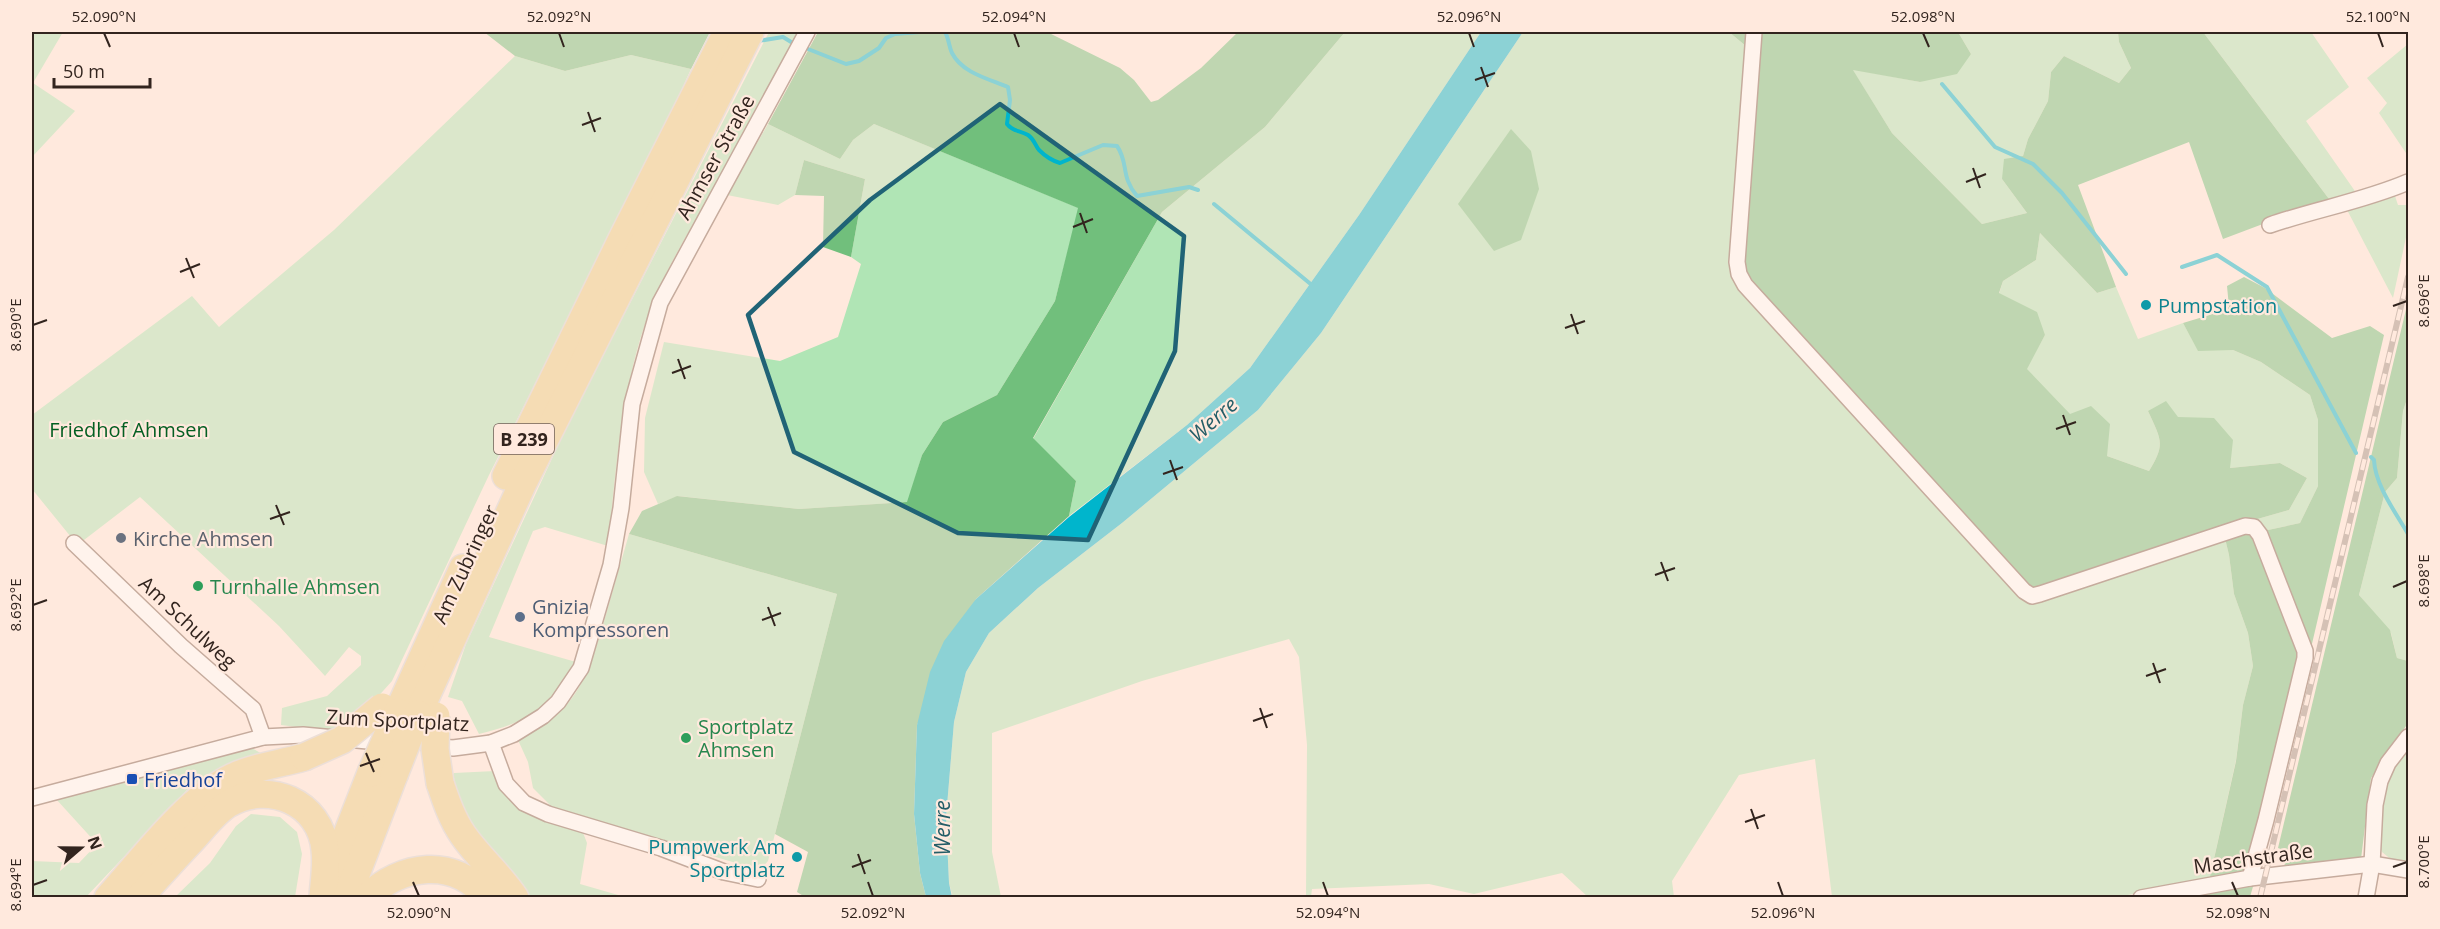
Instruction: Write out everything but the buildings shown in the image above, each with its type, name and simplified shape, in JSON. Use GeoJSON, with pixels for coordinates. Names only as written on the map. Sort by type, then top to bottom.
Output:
{"type":"FeatureCollection","features":[{"type":"Feature","properties":{"kind":"highway","name":"B 239"},"geometry":{"type":"LineString","coordinates":[[705,98],[727,32]]}},
{"type":"Feature","properties":{"kind":"highway","name":"B 239"},"geometry":{"type":"LineString","coordinates":[[705,98],[750,32]]}},
{"type":"Feature","properties":{"kind":"highway","name":"Am Zubringer"},"geometry":{"type":"LineString","coordinates":[[331,897],[531,425],[630,247],[705,98]]}},
{"type":"Feature","properties":{"kind":"highway"},"geometry":{"type":"LineString","coordinates":[[108,897],[189,808],[216,786],[253,768],[304,757],[409,712],[439,642]]}},
{"type":"Feature","properties":{"kind":"highway"},"geometry":{"type":"LineString","coordinates":[[409,712],[435,749],[440,783],[454,820],[464,837],[501,877],[515,897]]}},
{"type":"Feature","properties":{"kind":"highway"},"geometry":{"type":"LineString","coordinates":[[139,897],[210,820],[228,804],[247,796],[263,793],[285,797],[300,804],[312,817],[321,834],[325,850],[331,897]]}},
{"type":"Feature","properties":{"kind":"highway"},"geometry":{"type":"LineString","coordinates":[[366,897],[398,874],[416,870],[440,869],[461,876],[488,897]]}},
{"type":"Feature","properties":{"kind":"street","name":"Ahmser Straße"},"geometry":{"type":"LineString","coordinates":[[660,303],[807,32]]}},
{"type":"Feature","properties":{"kind":"street"},"geometry":{"type":"LineString","coordinates":[[1754,32],[1737,262],[1739,274],[1745,285],[2024,591],[2032,596],[2040,594],[2245,526],[2254,527],[2260,535],[2305,651],[2305,658],[2250,878]]}},
{"type":"Feature","properties":{"kind":"street"},"geometry":{"type":"LineString","coordinates":[[2270,225],[2307,212],[2365,199],[2409,182]]}},
{"type":"Feature","properties":{"kind":"street","name":"Zum Sportplatz"},"geometry":{"type":"LineString","coordinates":[[32,798],[263,737],[303,735],[453,748],[491,743],[514,734],[543,716],[570,687],[581,668],[611,565],[621,508],[632,404],[660,303]]}},
{"type":"Feature","properties":{"kind":"street","name":"Am Schulweg"},"geometry":{"type":"LineString","coordinates":[[74,543],[181,646],[253,710],[263,737]]}},
{"type":"Feature","properties":{"kind":"street"},"geometry":{"type":"LineString","coordinates":[[2366,897],[2372,864],[2375,805],[2380,781],[2388,763],[2409,737]]}},
{"type":"Feature","properties":{"kind":"street"},"geometry":{"type":"LineString","coordinates":[[491,743],[506,784],[524,803],[548,814],[661,848],[724,872],[758,879]]}},
{"type":"Feature","properties":{"kind":"street","name":"Maschstraße"},"geometry":{"type":"LineString","coordinates":[[2141,897],[2250,878],[2372,864],[2409,870]]}},
{"type":"Feature","properties":{"kind":"highlighted area"},"geometry":{"type":"Polygon","coordinates":[[[1000,104],[1184,236],[1175,351],[1088,540],[958,533],[794,452],[748,315],[870,200],[1000,104]]]}},
{"type":"Feature","properties":{"kind":"green space"},"geometry":{"type":"Polygon","coordinates":[[[32,32],[63,32],[33,83],[75,111],[32,157],[32,32]]]}},
{"type":"Feature","properties":{"kind":"green space"},"geometry":{"type":"Polygon","coordinates":[[[484,32],[710,32],[691,69],[631,55],[565,71],[515,56],[484,32]]]}},
{"type":"Feature","properties":{"kind":"green space"},"geometry":{"type":"Polygon","coordinates":[[[769,32],[798,32],[669,268],[643,330],[622,421],[608,546],[545,527],[533,531],[489,637],[576,662],[557,691],[537,711],[512,724],[479,734],[462,701],[448,697],[466,644],[568,424],[769,32]]]}},
{"type":"Feature","properties":{"kind":"green space"},"geometry":{"type":"Polygon","coordinates":[[[818,32],[1047,32],[1120,68],[1134,80],[1151,102],[1158,100],[1201,68],[1238,32],[1345,32],[1265,127],[1162,212],[1033,438],[1076,481],[1069,516],[976,599],[917,725],[914,814],[920,873],[926,897],[805,897],[797,892],[808,852],[775,834],[837,594],[629,534],[642,511],[677,496],[799,509],[907,502],[922,455],[943,422],[997,395],[1055,301],[1078,208],[874,124],[853,140],[840,159],[768,124],[818,32]]]}},
{"type":"Feature","properties":{"kind":"green space"},"geometry":{"type":"Polygon","coordinates":[[[1345,32],[1481,32],[1359,215],[1250,368],[1187,425],[1069,516],[1076,481],[1033,439],[1162,212],[1265,127],[1345,32]]]}},
{"type":"Feature","properties":{"kind":"green space"},"geometry":{"type":"Polygon","coordinates":[[[1523,32],[1729,32],[1758,56],[1742,262],[2223,530],[2234,594],[2248,633],[2253,666],[2243,705],[2236,760],[2209,881],[2116,897],[1832,897],[1815,759],[1739,775],[1672,881],[1674,897],[1588,897],[1562,873],[1474,894],[1429,884],[1312,889],[1311,897],[1306,897],[1307,745],[1299,657],[1289,639],[1142,681],[992,733],[992,852],[1001,897],[953,898],[949,883],[946,818],[954,722],[966,672],[989,633],[1038,588],[1122,523],[1258,410],[1321,333],[1523,32]]]}},
{"type":"Feature","properties":{"kind":"green space"},"geometry":{"type":"Polygon","coordinates":[[[1729,32],[1958,32],[1971,54],[1957,74],[1920,82],[1853,70],[1892,133],[1982,224],[2027,213],[2002,179],[2004,159],[2023,156],[2028,139],[2048,101],[2051,72],[2064,56],[2119,83],[2131,68],[2119,42],[2118,32],[2203,32],[2329,199],[2223,239],[2189,142],[2078,185],[2116,287],[2097,293],[2040,233],[2036,260],[2003,281],[1999,293],[2037,312],[2045,335],[2027,369],[2070,414],[2091,406],[2110,424],[2107,456],[2149,471],[2158,454],[2160,441],[2148,411],[2166,401],[2178,417],[2214,418],[2233,440],[2230,468],[2280,463],[2307,478],[2289,510],[2254,520],[2268,530],[2300,523],[2318,486],[2318,420],[2310,395],[2261,362],[2233,350],[2198,351],[2183,323],[2229,307],[2227,286],[2244,277],[2265,288],[2332,338],[2370,326],[2384,335],[2259,871],[2209,881],[2236,761],[2243,705],[2253,666],[2248,633],[2234,594],[2223,530],[2037,591],[2027,588],[1753,287],[1742,262],[1758,56],[1729,32]]]}},
{"type":"Feature","properties":{"kind":"green space"},"geometry":{"type":"Polygon","coordinates":[[[1958,32],[2118,32],[2119,42],[2131,68],[2119,83],[2064,56],[2051,72],[2048,101],[2028,139],[2023,156],[2002,179],[2027,213],[1982,224],[1892,133],[1852,69],[1920,82],[1971,54],[1958,32]]]}},
{"type":"Feature","properties":{"kind":"green space"},"geometry":{"type":"Polygon","coordinates":[[[2203,32],[2311,32],[2349,87],[2306,121],[2357,194],[2329,199],[2203,32]]]}},
{"type":"Feature","properties":{"kind":"green space"},"geometry":{"type":"Polygon","coordinates":[[[2408,44],[2408,156],[2379,113],[2387,103],[2367,78],[2408,44]]]}},
{"type":"Feature","properties":{"kind":"green space","name":"Friedhof Ahmsen"},"geometry":{"type":"Polygon","coordinates":[[[631,55],[691,69],[659,139],[489,475],[392,681],[374,701],[336,732],[281,725],[282,708],[327,696],[361,665],[361,656],[349,647],[325,676],[279,626],[140,497],[84,540],[75,542],[32,489],[32,415],[192,296],[219,327],[334,230],[515,56],[565,71],[631,55]]]}},
{"type":"Feature","properties":{"kind":"green space"},"geometry":{"type":"Polygon","coordinates":[[[768,124],[840,159],[853,140],[874,124],[1079,208],[1055,301],[997,395],[943,422],[922,455],[908,502],[799,509],[678,496],[658,504],[644,472],[645,418],[664,342],[780,361],[838,337],[861,264],[851,257],[865,179],[804,160],[795,195],[778,205],[727,195],[768,124]]]}},
{"type":"Feature","properties":{"kind":"green space"},"geometry":{"type":"Polygon","coordinates":[[[1511,129],[1531,151],[1539,189],[1521,240],[1494,251],[1458,204],[1511,129]]]}},
{"type":"Feature","properties":{"kind":"green space"},"geometry":{"type":"Polygon","coordinates":[[[804,160],[865,179],[851,257],[823,247],[824,196],[795,195],[804,160]]]}},
{"type":"Feature","properties":{"kind":"green space"},"geometry":{"type":"Polygon","coordinates":[[[2394,193],[2398,205],[2408,205],[2408,228],[2393,298],[2345,206],[2394,193]]]}},
{"type":"Feature","properties":{"kind":"green space"},"geometry":{"type":"Polygon","coordinates":[[[2040,233],[2097,293],[2116,287],[2138,339],[2183,323],[2198,350],[2233,350],[2261,362],[2310,395],[2318,420],[2318,486],[2300,523],[2268,530],[2254,520],[2289,510],[2307,478],[2280,463],[2230,468],[2178,417],[2148,411],[2160,441],[2158,454],[2149,471],[2107,456],[2026,369],[2045,335],[1999,294],[2003,281],[2036,260],[2040,233]]]}},
{"type":"Feature","properties":{"kind":"green space"},"geometry":{"type":"Polygon","coordinates":[[[2408,301],[2408,396],[2403,411],[2397,478],[2385,492],[2359,595],[2390,630],[2397,658],[2408,661],[2408,723],[2371,778],[2361,859],[2284,871],[2286,851],[2278,848],[2408,301]]]}},
{"type":"Feature","properties":{"kind":"green space"},"geometry":{"type":"Polygon","coordinates":[[[2408,396],[2408,661],[2397,658],[2391,633],[2359,595],[2385,492],[2397,478],[2403,411],[2408,396]]]}},
{"type":"Feature","properties":{"kind":"green space","name":"Sportplatz Ahmsen"},"geometry":{"type":"Polygon","coordinates":[[[629,534],[837,594],[768,861],[760,870],[555,810],[533,788],[528,762],[518,740],[554,717],[567,704],[586,675],[599,639],[629,534]]]}},
{"type":"Feature","properties":{"kind":"green space"},"geometry":{"type":"Polygon","coordinates":[[[2408,744],[2408,865],[2393,861],[2382,852],[2376,836],[2389,769],[2408,744]]]}},
{"type":"Feature","properties":{"kind":"green space"},"geometry":{"type":"Polygon","coordinates":[[[250,747],[264,755],[187,790],[86,897],[32,897],[32,861],[79,863],[97,844],[56,799],[250,747]]]}},
{"type":"Feature","properties":{"kind":"green space"},"geometry":{"type":"Polygon","coordinates":[[[495,771],[516,804],[528,814],[582,830],[587,843],[580,884],[625,897],[525,897],[472,828],[449,780],[454,773],[495,771]]]}},
{"type":"Feature","properties":{"kind":"green space"},"geometry":{"type":"Polygon","coordinates":[[[251,814],[280,817],[297,832],[302,854],[295,897],[175,897],[210,863],[236,826],[251,814]]]}},
{"type":"Feature","properties":{"kind":"green space"},"geometry":{"type":"Polygon","coordinates":[[[2254,883],[2250,897],[2184,897],[2254,883]]]}},
{"type":"Feature","properties":{"kind":"water","name":"Werre"},"geometry":{"type":"Polygon","coordinates":[[[1481,32],[1523,32],[1321,333],[1258,410],[1122,523],[1038,588],[989,633],[966,672],[954,722],[946,818],[949,883],[952,897],[926,897],[920,873],[914,814],[917,725],[930,672],[944,641],[976,599],[1069,517],[1187,425],[1250,368],[1359,215],[1481,32]]]}},
{"type":"Feature","properties":{"kind":"waterway"},"geometry":{"type":"LineString","coordinates":[[803,47],[846,64],[859,61],[879,48],[886,38],[895,34],[920,32]]}},
{"type":"Feature","properties":{"kind":"waterway"},"geometry":{"type":"LineString","coordinates":[[945,32],[952,53],[962,66],[1008,87],[1010,100],[1007,124],[1030,137],[1039,150],[1049,158],[1060,163],[1103,145],[1117,146],[1123,158],[1128,182],[1137,196],[1189,187],[1198,190]]}},
{"type":"Feature","properties":{"kind":"waterway"},"geometry":{"type":"LineString","coordinates":[[758,41],[783,37],[796,45]]}},
{"type":"Feature","properties":{"kind":"waterway"},"geometry":{"type":"LineString","coordinates":[[1942,84],[1995,147],[2033,164],[2062,193],[2126,274]]}},
{"type":"Feature","properties":{"kind":"waterway"},"geometry":{"type":"LineString","coordinates":[[1214,204],[1313,286]]}},
{"type":"Feature","properties":{"kind":"waterway"},"geometry":{"type":"LineString","coordinates":[[2182,267],[2217,255],[2267,287],[2356,453]]}},
{"type":"Feature","properties":{"kind":"waterway"},"geometry":{"type":"LineString","coordinates":[[2371,457],[2374,460],[2382,489],[2408,534]]}},
{"type":"Feature","properties":{"kind":"railway"},"geometry":{"type":"LineString","coordinates":[[2260,898],[2408,277]]}},
{"type":"Feature","properties":{"kind":"place","name":"Pumpstation"},"geometry":{"type":"Point","coordinates":[2146,305]}},
{"type":"Feature","properties":{"kind":"place","name":"Kirche Ahmsen"},"geometry":{"type":"Point","coordinates":[121,538]}},
{"type":"Feature","properties":{"kind":"place","name":"Turnhalle Ahmsen"},"geometry":{"type":"Point","coordinates":[198,586]}},
{"type":"Feature","properties":{"kind":"place","name":"Gnizia Kompressoren"},"geometry":{"type":"Point","coordinates":[520,617]}},
{"type":"Feature","properties":{"kind":"place","name":"Sportplatz Ahmsen"},"geometry":{"type":"Point","coordinates":[686,738]}},
{"type":"Feature","properties":{"kind":"place","name":"Friedhof"},"geometry":{"type":"Point","coordinates":[132,779]}},
{"type":"Feature","properties":{"kind":"place","name":"Pumpwerk Am Sportplatz"},"geometry":{"type":"Point","coordinates":[797,857]}}]}
